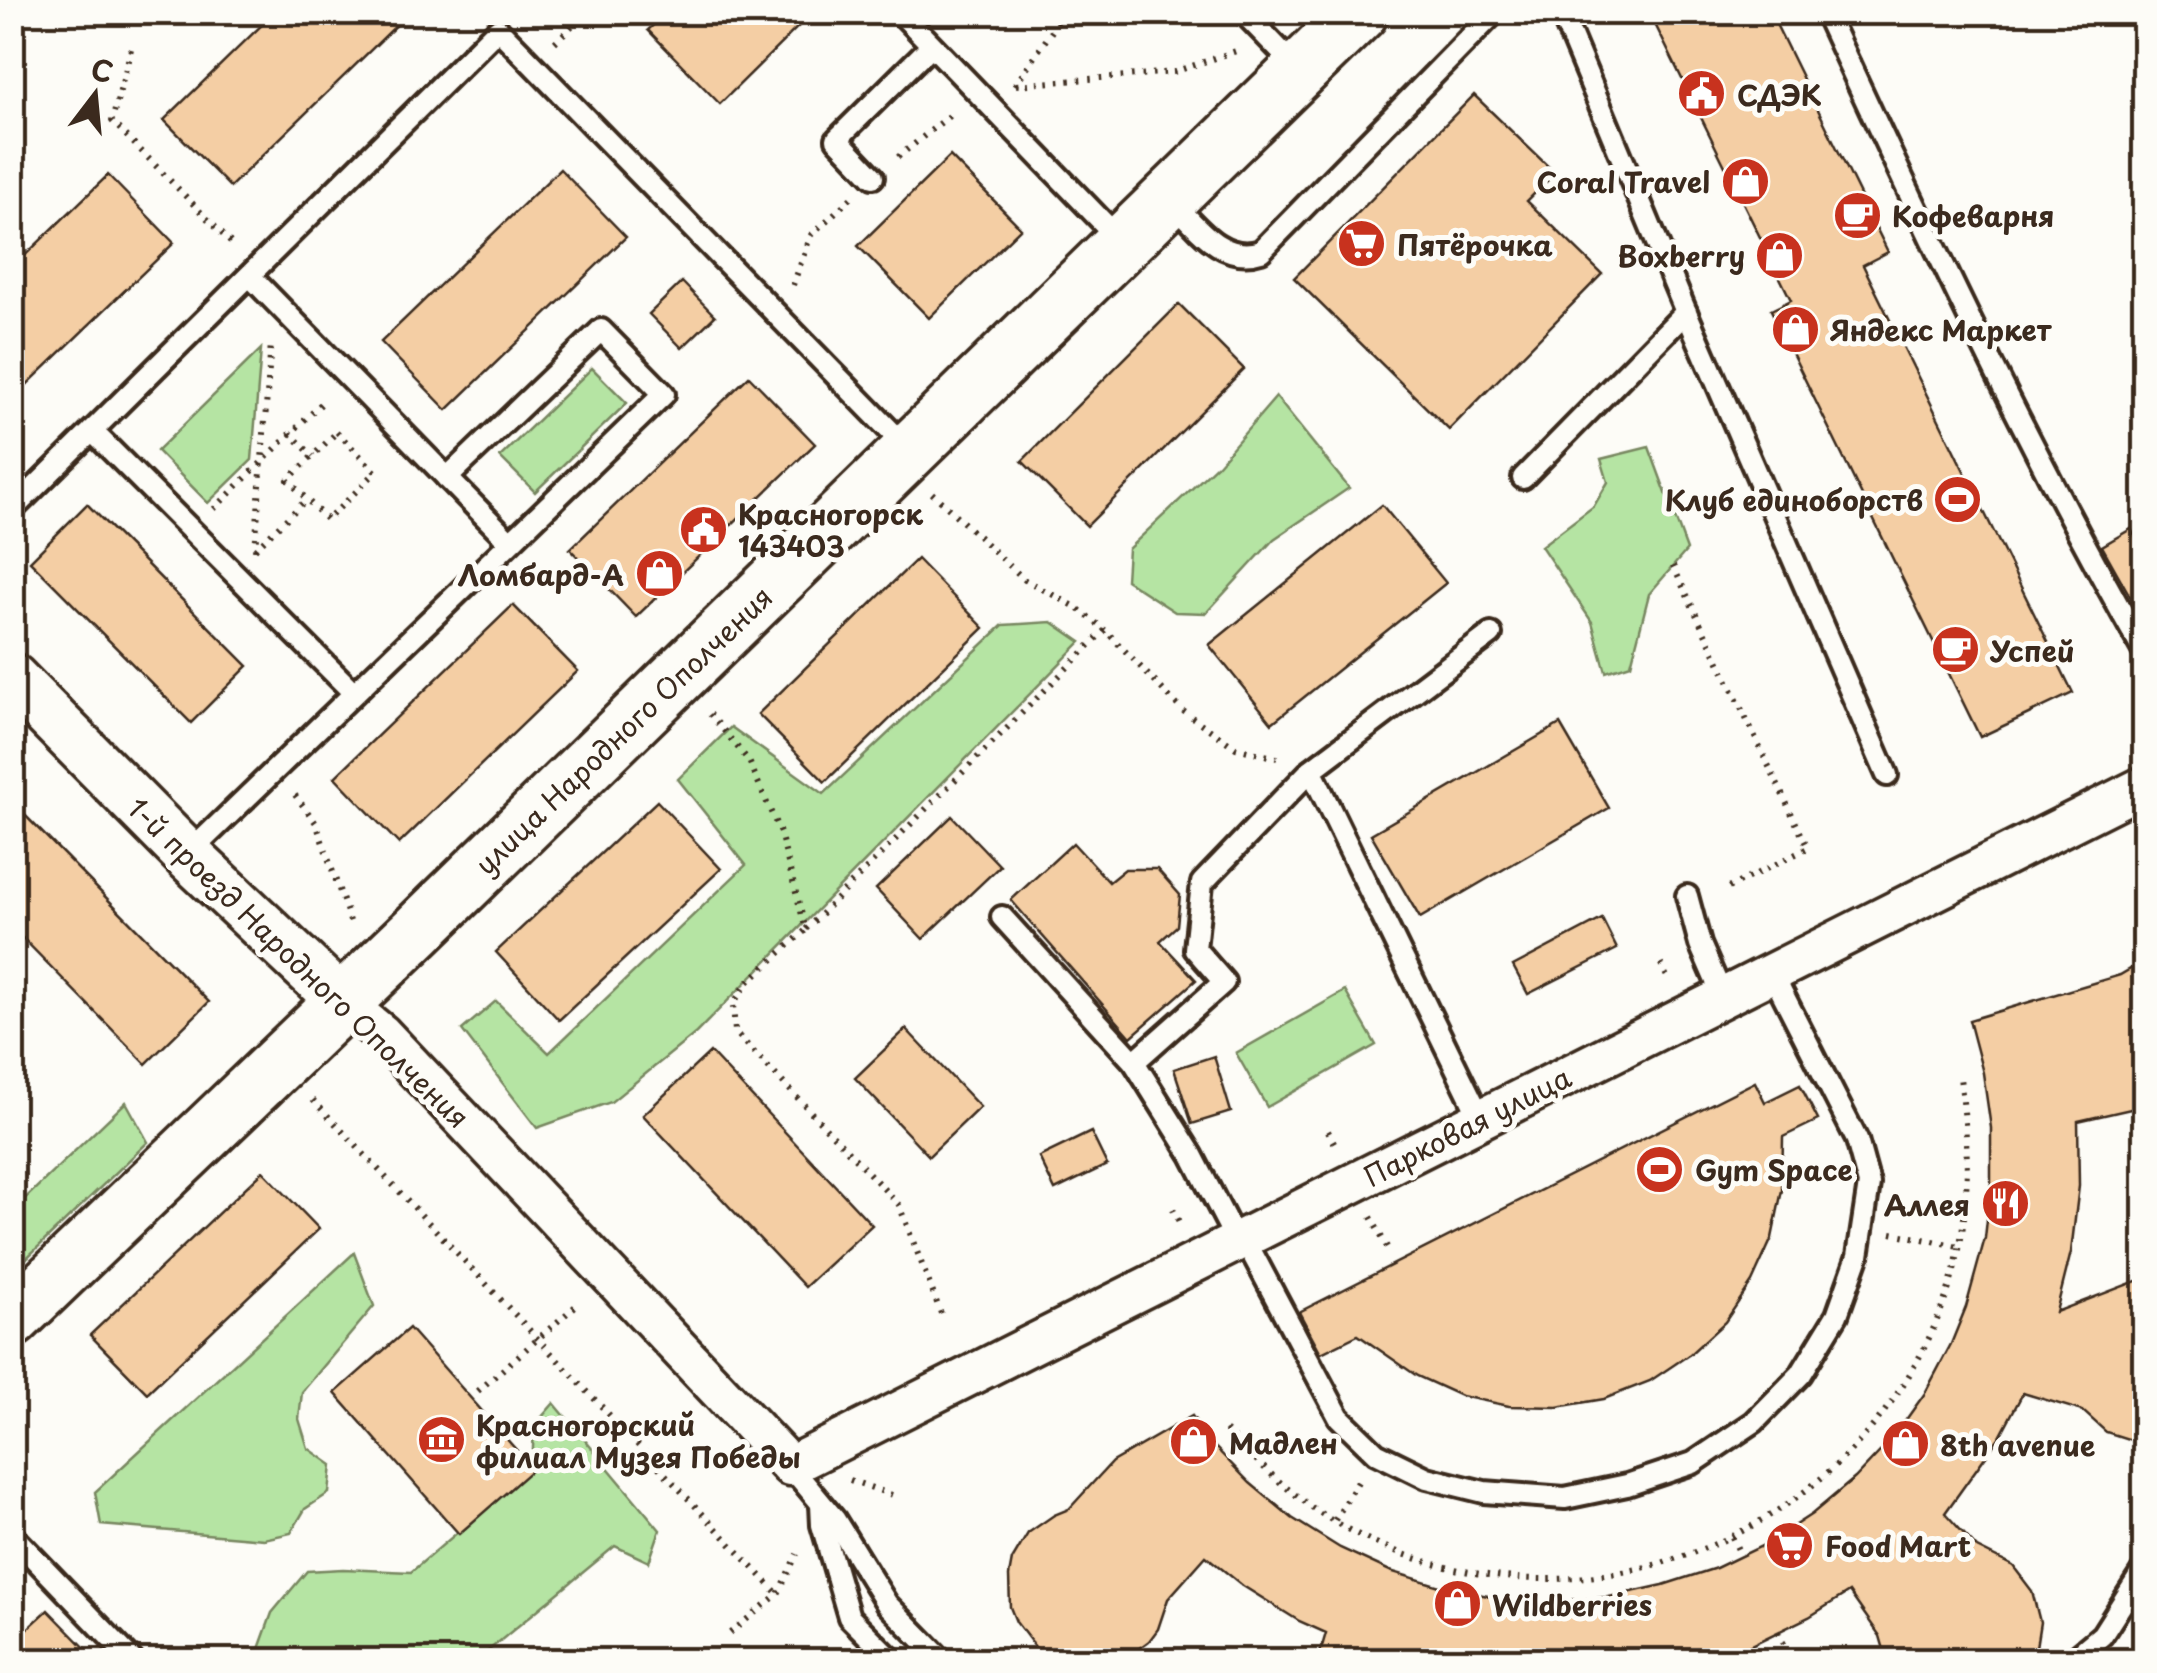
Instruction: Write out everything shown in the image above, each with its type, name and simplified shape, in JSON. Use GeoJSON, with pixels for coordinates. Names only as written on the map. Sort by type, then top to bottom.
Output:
{"type":"FeatureCollection","features":[{"type":"Feature","properties":{"kind":"main road","name":"улица Народного Ополчения"},"geometry":{"type":"LineString","coordinates":[[12,1319],[1169,198],[1284,54],[1360,12]]}},
{"type":"Feature","properties":{"kind":"street","name":"1-й проезд Народного Ополчения"},"geometry":{"type":"LineString","coordinates":[[12,678],[187,855],[382,1034],[790,1466]]}},
{"type":"Feature","properties":{"kind":"street","name":"Парковая улица"},"geometry":{"type":"LineString","coordinates":[[790,1466],[2144,786]]}},
{"type":"Feature","properties":{"kind":"lane"},"geometry":{"type":"LineString","coordinates":[[900,12],[1123,243]]}},
{"type":"Feature","properties":{"kind":"lane"},"geometry":{"type":"LineString","coordinates":[[1243,12],[1284,54]]}},
{"type":"Feature","properties":{"kind":"lane"},"geometry":{"type":"LineString","coordinates":[[1169,198],[1220,249],[1242,257],[1261,251],[1495,12]]}},
{"type":"Feature","properties":{"kind":"lane"},"geometry":{"type":"LineString","coordinates":[[1561,12],[1686,312],[1888,775]]}},
{"type":"Feature","properties":{"kind":"lane"},"geometry":{"type":"LineString","coordinates":[[1825,12],[1966,316],[2078,535],[2144,652]]}},
{"type":"Feature","properties":{"kind":"lane"},"geometry":{"type":"LineString","coordinates":[[12,510],[498,30],[781,320],[904,455]]}},
{"type":"Feature","properties":{"kind":"lane"},"geometry":{"type":"LineString","coordinates":[[873,177],[837,140],[931,46]]}},
{"type":"Feature","properties":{"kind":"lane"},"geometry":{"type":"LineString","coordinates":[[253,273],[274,300],[510,542]]}},
{"type":"Feature","properties":{"kind":"lane"},"geometry":{"type":"LineString","coordinates":[[1524,478],[1686,312]]}},
{"type":"Feature","properties":{"kind":"lane"},"geometry":{"type":"LineString","coordinates":[[187,855],[664,394],[600,330],[447,478]]}},
{"type":"Feature","properties":{"kind":"lane"},"geometry":{"type":"LineString","coordinates":[[92,431],[353,692]]}},
{"type":"Feature","properties":{"kind":"lane"},"geometry":{"type":"LineString","coordinates":[[1134,1062],[1224,982],[1194,949],[1202,883],[1311,770],[1491,634]]}},
{"type":"Feature","properties":{"kind":"lane"},"geometry":{"type":"LineString","coordinates":[[1311,770],[1481,1119]]}},
{"type":"Feature","properties":{"kind":"lane"},"geometry":{"type":"LineString","coordinates":[[1686,896],[1700,944],[1723,998]]}},
{"type":"Feature","properties":{"kind":"lane"},"geometry":{"type":"LineString","coordinates":[[1002,917],[1134,1062],[1241,1240],[1338,1417],[1376,1453],[1427,1478],[1484,1492],[1565,1498],[1626,1485],[1693,1463],[1754,1422],[1801,1374],[1837,1315],[1858,1256],[1869,1184],[1857,1140],[1772,973]]}},
{"type":"Feature","properties":{"kind":"lane"},"geometry":{"type":"LineString","coordinates":[[790,1466],[821,1502],[887,1604],[942,1660]]}},
{"type":"Feature","properties":{"kind":"lane"},"geometry":{"type":"LineString","coordinates":[[821,1502],[822,1525],[848,1616],[892,1660]]}},
{"type":"Feature","properties":{"kind":"lane"},"geometry":{"type":"LineString","coordinates":[[12,1535],[132,1660]]}},
{"type":"Feature","properties":{"kind":"lane"},"geometry":{"type":"LineString","coordinates":[[2072,1660],[2102,1635],[2144,1569]]}},
{"type":"Feature","properties":{"kind":"path"},"geometry":{"type":"LineString","coordinates":[[532,64],[588,12]]}},
{"type":"Feature","properties":{"kind":"path"},"geometry":{"type":"LineString","coordinates":[[1014,85],[1065,12]]}},
{"type":"Feature","properties":{"kind":"path"},"geometry":{"type":"LineString","coordinates":[[130,50],[112,122],[253,273]]}},
{"type":"Feature","properties":{"kind":"path"},"geometry":{"type":"LineString","coordinates":[[781,320],[811,235],[873,177],[978,93],[1014,85],[1174,72],[1284,54]]}},
{"type":"Feature","properties":{"kind":"path"},"geometry":{"type":"LineString","coordinates":[[251,591],[274,300]]}},
{"type":"Feature","properties":{"kind":"path"},"geometry":{"type":"LineString","coordinates":[[192,530],[349,377]]}},
{"type":"Feature","properties":{"kind":"path"},"geometry":{"type":"LineString","coordinates":[[337,432],[376,472],[327,520],[288,480],[313,456],[337,432]]}},
{"type":"Feature","properties":{"kind":"path"},"geometry":{"type":"LineString","coordinates":[[290,434],[313,456]]}},
{"type":"Feature","properties":{"kind":"path"},"geometry":{"type":"LineString","coordinates":[[904,455],[1025,580],[1076,607],[1105,630],[1183,711],[1236,748],[1311,770]]}},
{"type":"Feature","properties":{"kind":"path"},"geometry":{"type":"LineString","coordinates":[[255,549],[307,499]]}},
{"type":"Feature","properties":{"kind":"path"},"geometry":{"type":"LineString","coordinates":[[1673,566],[1808,848],[1722,891]]}},
{"type":"Feature","properties":{"kind":"path"},"geometry":{"type":"LineString","coordinates":[[942,1316],[900,1205],[735,1032],[734,1004],[748,982],[806,930],[1105,630]]}},
{"type":"Feature","properties":{"kind":"path"},"geometry":{"type":"LineString","coordinates":[[708,712],[750,761],[780,833],[806,930]]}},
{"type":"Feature","properties":{"kind":"path"},"geometry":{"type":"LineString","coordinates":[[275,770],[316,823],[355,935]]}},
{"type":"Feature","properties":{"kind":"path"},"geometry":{"type":"LineString","coordinates":[[302,1087],[778,1594]]}},
{"type":"Feature","properties":{"kind":"path"},"geometry":{"type":"LineString","coordinates":[[1370,1216],[1388,1249]]}},
{"type":"Feature","properties":{"kind":"path"},"geometry":{"type":"LineString","coordinates":[[1862,1227],[1959,1246]]}},
{"type":"Feature","properties":{"kind":"path"},"geometry":{"type":"LineString","coordinates":[[478,1391],[572,1309]]}},
{"type":"Feature","properties":{"kind":"path"},"geometry":{"type":"LineString","coordinates":[[1334,1521],[1376,1453]]}},
{"type":"Feature","properties":{"kind":"path"},"geometry":{"type":"LineString","coordinates":[[836,1475],[892,1495]]}},
{"type":"Feature","properties":{"kind":"path"},"geometry":{"type":"LineString","coordinates":[[1732,1537],[1741,1556]]}},
{"type":"Feature","properties":{"kind":"path"},"geometry":{"type":"LineString","coordinates":[[730,1633],[778,1594],[800,1546]]}},
{"type":"Feature","properties":{"kind":"path"},"geometry":{"type":"LineString","coordinates":[[1778,1632],[1792,1660]]}},
{"type":"Feature","properties":{"kind":"green space"},"geometry":{"type":"Polygon","coordinates":[[[261,349],[252,460],[208,503],[157,451],[261,349]]]}},
{"type":"Feature","properties":{"kind":"green space"},"geometry":{"type":"Polygon","coordinates":[[[592,368],[627,403],[535,492],[500,457],[592,368]]]}},
{"type":"Feature","properties":{"kind":"green space"},"geometry":{"type":"Polygon","coordinates":[[[1276,397],[1349,488],[1274,539],[1206,613],[1175,612],[1126,580],[1128,549],[1218,464],[1276,397]]]}},
{"type":"Feature","properties":{"kind":"green space"},"geometry":{"type":"Polygon","coordinates":[[[1649,447],[1687,550],[1649,594],[1631,664],[1606,672],[1592,622],[1541,546],[1594,506],[1608,482],[1601,459],[1649,447]]]}},
{"type":"Feature","properties":{"kind":"green space"},"geometry":{"type":"Polygon","coordinates":[[[1052,622],[1081,642],[696,1033],[611,1102],[537,1128],[462,1030],[496,1001],[549,1053],[746,865],[678,779],[731,727],[824,794],[1003,625],[1052,622]]]}},
{"type":"Feature","properties":{"kind":"green space"},"geometry":{"type":"Polygon","coordinates":[[[1345,991],[1376,1045],[1267,1107],[1236,1053],[1345,991]]]}},
{"type":"Feature","properties":{"kind":"green space"},"geometry":{"type":"Polygon","coordinates":[[[126,1102],[148,1142],[13,1271],[13,1210],[126,1102]]]}},
{"type":"Feature","properties":{"kind":"green space"},"geometry":{"type":"Polygon","coordinates":[[[354,1253],[374,1306],[302,1392],[299,1419],[308,1448],[332,1465],[329,1493],[305,1509],[291,1533],[264,1539],[101,1525],[95,1492],[354,1253]]]}},
{"type":"Feature","properties":{"kind":"green space"},"geometry":{"type":"Polygon","coordinates":[[[554,1403],[660,1530],[649,1562],[615,1546],[477,1660],[255,1660],[272,1613],[307,1571],[411,1572],[532,1469],[534,1426],[554,1403]]]}},
{"type":"Feature","properties":{"kind":"building"},"geometry":{"type":"Polygon","coordinates":[[[275,12],[410,12],[230,187],[164,120],[275,12]]]}},
{"type":"Feature","properties":{"kind":"building"},"geometry":{"type":"Polygon","coordinates":[[[667,12],[813,12],[720,104],[648,30],[667,12]]]}},
{"type":"Feature","properties":{"kind":"building"},"geometry":{"type":"Polygon","coordinates":[[[1649,12],[1770,12],[1888,252],[1863,265],[2073,693],[1980,737],[1771,310],[1791,300],[1649,12]]]}},
{"type":"Feature","properties":{"kind":"building"},"geometry":{"type":"Polygon","coordinates":[[[1474,95],[1555,173],[1527,201],[1602,274],[1449,430],[1294,278],[1474,95]]]}},
{"type":"Feature","properties":{"kind":"building"},"geometry":{"type":"Polygon","coordinates":[[[950,156],[1021,228],[929,318],[858,246],[950,156]]]}},
{"type":"Feature","properties":{"kind":"building"},"geometry":{"type":"Polygon","coordinates":[[[560,169],[626,237],[447,410],[381,342],[560,169]]]}},
{"type":"Feature","properties":{"kind":"building"},"geometry":{"type":"Polygon","coordinates":[[[108,175],[174,243],[12,399],[12,268],[108,175]]]}},
{"type":"Feature","properties":{"kind":"building"},"geometry":{"type":"Polygon","coordinates":[[[682,282],[715,316],[682,348],[649,314],[682,282]]]}},
{"type":"Feature","properties":{"kind":"building"},"geometry":{"type":"Polygon","coordinates":[[[1179,304],[1244,369],[1087,526],[1022,461],[1179,304]]]}},
{"type":"Feature","properties":{"kind":"building"},"geometry":{"type":"Polygon","coordinates":[[[749,376],[815,444],[636,617],[570,549],[749,376]]]}},
{"type":"Feature","properties":{"kind":"building"},"geometry":{"type":"Polygon","coordinates":[[[87,504],[248,666],[191,723],[30,561],[87,504]]]}},
{"type":"Feature","properties":{"kind":"building"},"geometry":{"type":"Polygon","coordinates":[[[1382,505],[1446,583],[1272,723],[1209,645],[1382,505]]]}},
{"type":"Feature","properties":{"kind":"building"},"geometry":{"type":"Polygon","coordinates":[[[2131,529],[2144,553],[2144,621],[2102,546],[2131,529]]]}},
{"type":"Feature","properties":{"kind":"building"},"geometry":{"type":"Polygon","coordinates":[[[917,559],[984,628],[825,782],[758,714],[917,559]]]}},
{"type":"Feature","properties":{"kind":"building"},"geometry":{"type":"Polygon","coordinates":[[[513,605],[578,671],[399,844],[335,777],[513,605]]]}},
{"type":"Feature","properties":{"kind":"building"},"geometry":{"type":"Polygon","coordinates":[[[1560,724],[1609,808],[1420,918],[1371,834],[1560,724]]]}},
{"type":"Feature","properties":{"kind":"building"},"geometry":{"type":"Polygon","coordinates":[[[657,801],[721,869],[559,1020],[496,952],[657,801]]]}},
{"type":"Feature","properties":{"kind":"building"},"geometry":{"type":"Polygon","coordinates":[[[12,802],[209,1002],[146,1064],[12,927],[12,802]]]}},
{"type":"Feature","properties":{"kind":"building"},"geometry":{"type":"Polygon","coordinates":[[[952,816],[1000,866],[923,939],[876,889],[952,816]]]}},
{"type":"Feature","properties":{"kind":"building"},"geometry":{"type":"Polygon","coordinates":[[[1073,843],[1109,882],[1125,869],[1157,869],[1180,895],[1177,926],[1160,941],[1196,980],[1131,1037],[1011,900],[1073,843]]]}},
{"type":"Feature","properties":{"kind":"building"},"geometry":{"type":"Polygon","coordinates":[[[1602,919],[1617,949],[1528,994],[1513,966],[1602,919]]]}},
{"type":"Feature","properties":{"kind":"building"},"geometry":{"type":"Polygon","coordinates":[[[2144,961],[2144,1106],[2078,1121],[2079,1186],[2071,1252],[2056,1312],[2144,1278],[2144,1444],[2106,1432],[2083,1411],[2023,1393],[2000,1436],[1945,1513],[1977,1548],[2013,1566],[2032,1591],[2040,1622],[2034,1660],[1887,1660],[1880,1636],[1849,1592],[1749,1646],[1707,1660],[1318,1660],[1326,1633],[1243,1586],[1206,1556],[1168,1599],[1158,1629],[1149,1641],[1123,1660],[1056,1660],[1035,1647],[1016,1622],[1010,1607],[1009,1576],[1012,1560],[1028,1533],[1069,1509],[1112,1462],[1192,1416],[1211,1443],[1250,1483],[1292,1518],[1340,1548],[1390,1571],[1443,1587],[1498,1598],[1553,1601],[1609,1597],[1716,1568],[1766,1544],[1812,1514],[1855,1478],[1893,1438],[1925,1393],[1966,1307],[1985,1238],[1991,1183],[1991,1128],[1983,1073],[1969,1020],[2120,975],[2144,961]]]}},
{"type":"Feature","properties":{"kind":"building"},"geometry":{"type":"Polygon","coordinates":[[[906,1029],[980,1107],[929,1156],[855,1078],[906,1029]]]}},
{"type":"Feature","properties":{"kind":"building"},"geometry":{"type":"Polygon","coordinates":[[[710,1052],[872,1225],[805,1287],[643,1115],[710,1052]]]}},
{"type":"Feature","properties":{"kind":"building"},"geometry":{"type":"Polygon","coordinates":[[[1214,1056],[1231,1112],[1192,1124],[1174,1069],[1214,1056]]]}},
{"type":"Feature","properties":{"kind":"building"},"geometry":{"type":"Polygon","coordinates":[[[1755,1082],[1765,1102],[1800,1085],[1818,1120],[1783,1137],[1782,1190],[1772,1238],[1752,1282],[1725,1322],[1690,1354],[1650,1381],[1604,1399],[1557,1407],[1509,1406],[1461,1396],[1417,1376],[1358,1335],[1321,1353],[1299,1312],[1755,1082]]]}},
{"type":"Feature","properties":{"kind":"building"},"geometry":{"type":"Polygon","coordinates":[[[1091,1132],[1107,1165],[1055,1190],[1039,1157],[1091,1132]]]}},
{"type":"Feature","properties":{"kind":"building"},"geometry":{"type":"Polygon","coordinates":[[[263,1171],[319,1229],[147,1393],[90,1335],[263,1171]]]}},
{"type":"Feature","properties":{"kind":"building","name":"Красногорский филиал Музея Победы"},"geometry":{"type":"Polygon","coordinates":[[[409,1328],[533,1469],[459,1534],[335,1393],[409,1328]]]}},
{"type":"Feature","properties":{"kind":"building"},"geometry":{"type":"Polygon","coordinates":[[[48,1610],[97,1660],[12,1660],[12,1643],[48,1610]]]}},
{"type":"Feature","properties":{"kind":"place","name":"СДЭК"},"geometry":{"type":"Point","coordinates":[1702,94]}},
{"type":"Feature","properties":{"kind":"place","name":"Coral Travel"},"geometry":{"type":"Point","coordinates":[1745,181]}},
{"type":"Feature","properties":{"kind":"place","name":"Кофеварня"},"geometry":{"type":"Point","coordinates":[1857,215]}},
{"type":"Feature","properties":{"kind":"place","name":"Пятёрочка"},"geometry":{"type":"Point","coordinates":[1362,244]}},
{"type":"Feature","properties":{"kind":"place","name":"Boxberry"},"geometry":{"type":"Point","coordinates":[1780,255]}},
{"type":"Feature","properties":{"kind":"place","name":"Яндекс Маркет"},"geometry":{"type":"Point","coordinates":[1795,329]}},
{"type":"Feature","properties":{"kind":"place","name":"Клуб единоборств"},"geometry":{"type":"Point","coordinates":[1958,499]}},
{"type":"Feature","properties":{"kind":"place","name":"Красногорск 143403"},"geometry":{"type":"Point","coordinates":[703,529]}},
{"type":"Feature","properties":{"kind":"place","name":"Ломбард-А"},"geometry":{"type":"Point","coordinates":[659,574]}},
{"type":"Feature","properties":{"kind":"place","name":"Успей"},"geometry":{"type":"Point","coordinates":[1955,650]}},
{"type":"Feature","properties":{"kind":"place","name":"Gym Space"},"geometry":{"type":"Point","coordinates":[1660,1169]}},
{"type":"Feature","properties":{"kind":"place","name":"Аллея"},"geometry":{"type":"Point","coordinates":[2005,1204]}},
{"type":"Feature","properties":{"kind":"place","name":"Красногорский филиал Музея Победы"},"geometry":{"type":"Point","coordinates":[441,1440]}},
{"type":"Feature","properties":{"kind":"place","name":"Мадлен"},"geometry":{"type":"Point","coordinates":[1194,1442]}},
{"type":"Feature","properties":{"kind":"place","name":"8th avenue"},"geometry":{"type":"Point","coordinates":[1905,1444]}},
{"type":"Feature","properties":{"kind":"place","name":"Food Mart"},"geometry":{"type":"Point","coordinates":[1790,1545]}},
{"type":"Feature","properties":{"kind":"place","name":"Wildberries"},"geometry":{"type":"Point","coordinates":[1457,1604]}}]}
